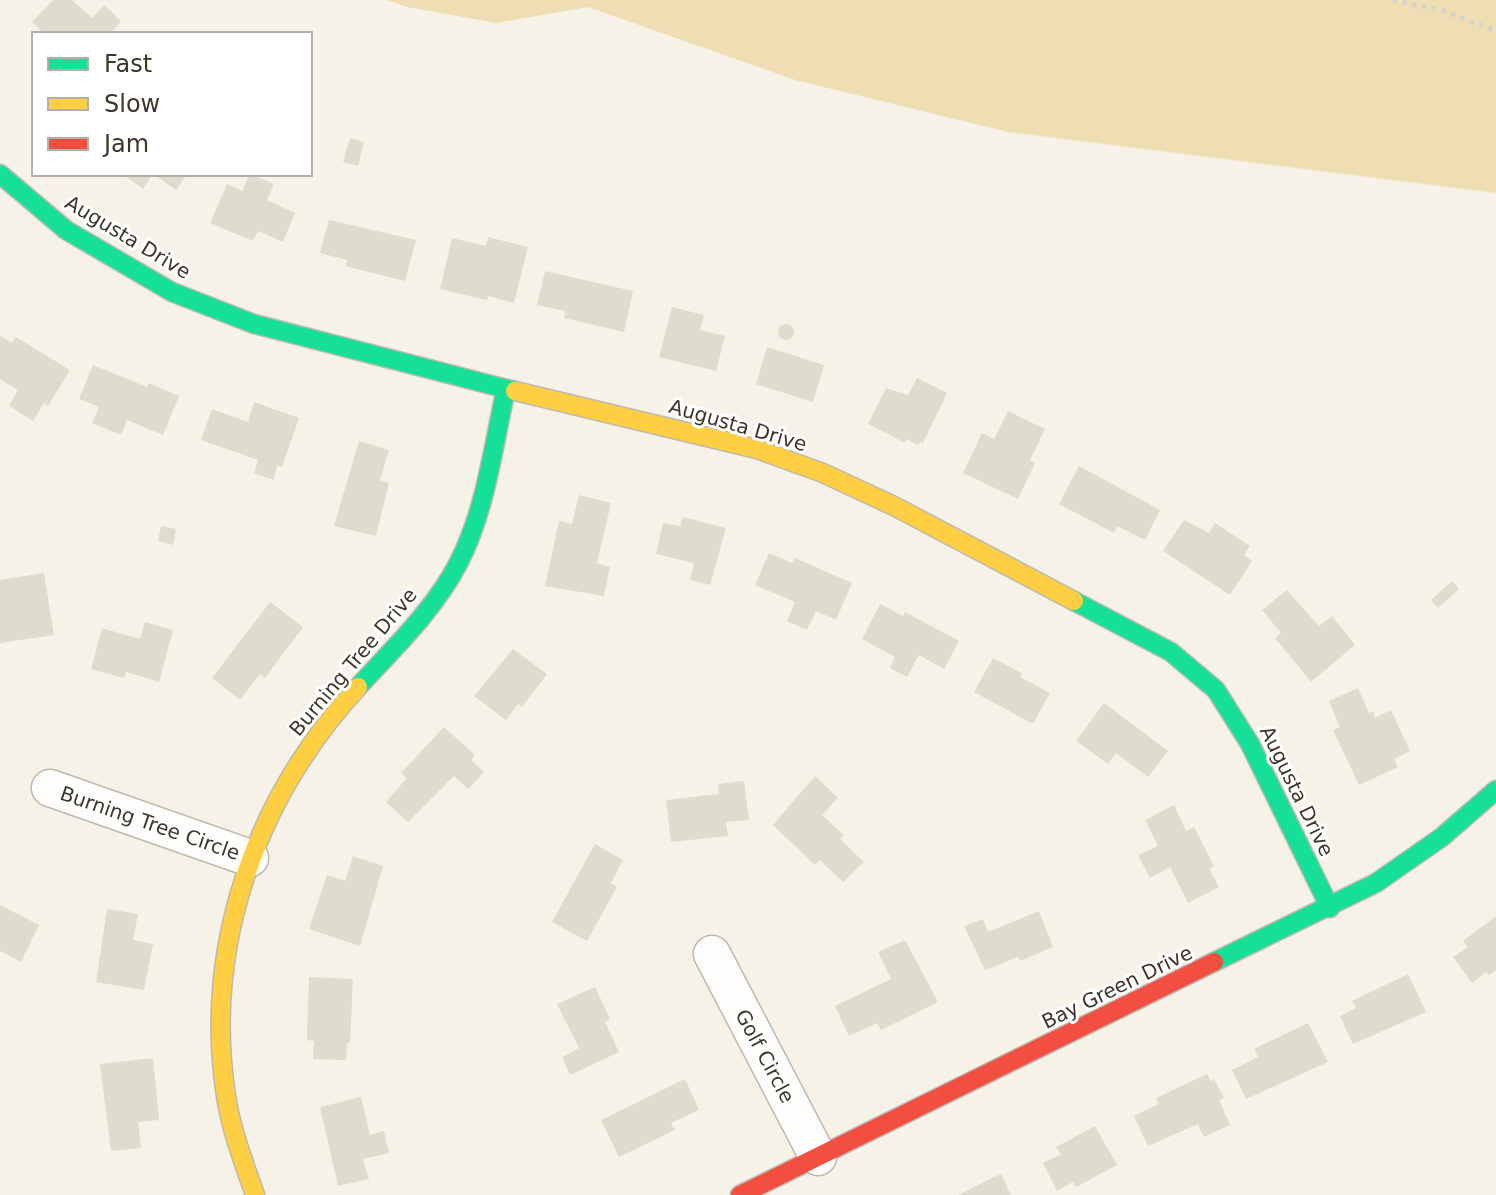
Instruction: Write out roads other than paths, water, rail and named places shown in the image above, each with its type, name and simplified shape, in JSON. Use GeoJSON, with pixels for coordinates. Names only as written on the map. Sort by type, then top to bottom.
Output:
{"type":"FeatureCollection","features":[{"type":"Feature","properties":{"kind":"street","name":"Augusta Drive"},"geometry":{"type":"LineString","coordinates":[[0,174],[66,230],[172,292],[254,324],[757,449],[823,473],[894,506],[1171,652],[1216,690],[1250,744],[1330,908]]}},
{"type":"Feature","properties":{"kind":"street","name":"Burning Tree Drive"},"geometry":{"type":"LineString","coordinates":[[255,1195],[236,1141],[225,1094],[220,1032],[224,973],[232,922],[250,858],[275,806],[317,735],[408,631],[458,563],[474,525],[506,389]]}},
{"type":"Feature","properties":{"kind":"street","name":"Burning Tree Circle"},"geometry":{"type":"LineString","coordinates":[[50,788],[250,858]]}},
{"type":"Feature","properties":{"kind":"street","name":"Bay Green Drive"},"geometry":{"type":"LineString","coordinates":[[740,1195],[1330,908],[1376,883],[1442,837],[1496,790]]}},
{"type":"Feature","properties":{"kind":"street","name":"Golf Circle"},"geometry":{"type":"LineString","coordinates":[[712,954],[818,1157]]}}]}
